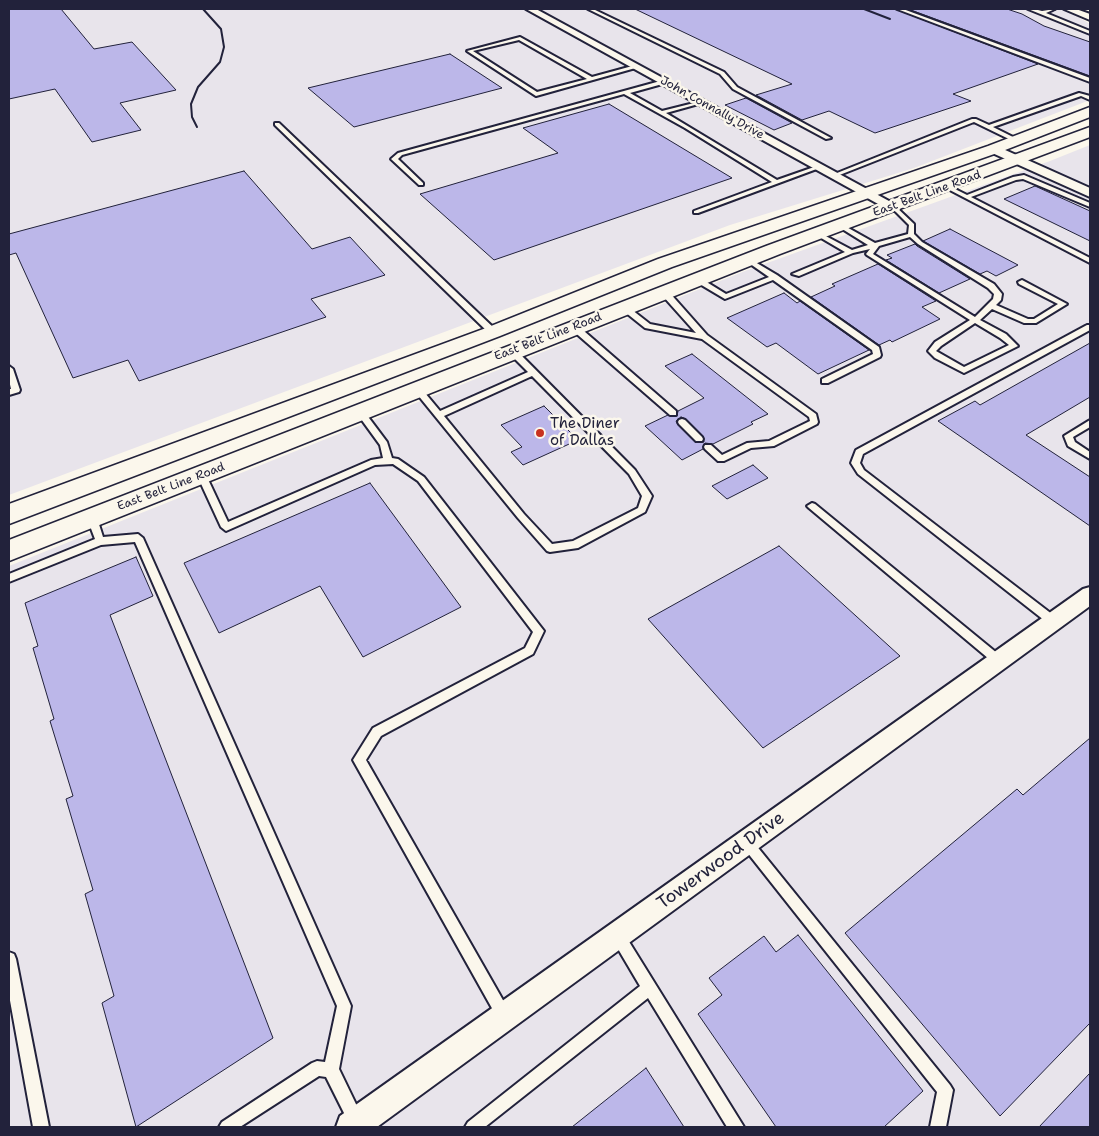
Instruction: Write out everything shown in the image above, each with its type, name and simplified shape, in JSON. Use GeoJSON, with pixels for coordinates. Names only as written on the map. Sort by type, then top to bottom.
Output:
{"type":"FeatureCollection","features":[{"type":"Feature","properties":{"kind":"main road","name":"East Belt Line Road"},"geometry":{"type":"LineString","coordinates":[[9,514],[493,332],[665,263],[994,149],[1090,112]]}},
{"type":"Feature","properties":{"kind":"main road","name":"East Belt Line Road"},"geometry":{"type":"LineString","coordinates":[[9,551],[512,351],[1090,132]]}},
{"type":"Feature","properties":{"kind":"main road"},"geometry":{"type":"LineString","coordinates":[[493,332],[512,351]]}},
{"type":"Feature","properties":{"kind":"street","name":"John Connally Drive"},"geometry":{"type":"LineString","coordinates":[[530,9],[894,207]]}},
{"type":"Feature","properties":{"kind":"street"},"geometry":{"type":"LineString","coordinates":[[1068,9],[1089,16]]}},
{"type":"Feature","properties":{"kind":"street"},"geometry":{"type":"LineString","coordinates":[[994,149],[1087,189]]}},
{"type":"Feature","properties":{"kind":"street","name":"Towerwood Drive"},"geometry":{"type":"LineString","coordinates":[[356,1126],[1090,595]]}},
{"type":"Feature","properties":{"kind":"lane"},"geometry":{"type":"LineString","coordinates":[[590,9],[722,73],[735,88],[828,138]]}},
{"type":"Feature","properties":{"kind":"lane"},"geometry":{"type":"LineString","coordinates":[[899,9],[1090,80]]}},
{"type":"Feature","properties":{"kind":"lane"},"geometry":{"type":"LineString","coordinates":[[1030,9],[1090,33]]}},
{"type":"Feature","properties":{"kind":"lane"},"geometry":{"type":"LineString","coordinates":[[1042,13],[1053,9]]}},
{"type":"Feature","properties":{"kind":"lane"},"geometry":{"type":"LineString","coordinates":[[591,79],[520,38],[469,51],[536,94],[636,67]]}},
{"type":"Feature","properties":{"kind":"lane"},"geometry":{"type":"LineString","coordinates":[[421,184],[394,159],[407,152],[664,82]]}},
{"type":"Feature","properties":{"kind":"lane"},"geometry":{"type":"LineString","coordinates":[[624,92],[776,182]]}},
{"type":"Feature","properties":{"kind":"lane"},"geometry":{"type":"LineString","coordinates":[[989,127],[1081,94],[1090,98]]}},
{"type":"Feature","properties":{"kind":"lane"},"geometry":{"type":"LineString","coordinates":[[661,113],[700,102]]}},
{"type":"Feature","properties":{"kind":"lane"},"geometry":{"type":"LineString","coordinates":[[835,175],[974,120],[1015,140]]}},
{"type":"Feature","properties":{"kind":"lane"},"geometry":{"type":"LineString","coordinates":[[277,124],[493,332]]}},
{"type":"Feature","properties":{"kind":"lane"},"geometry":{"type":"LineString","coordinates":[[696,212],[819,166]]}},
{"type":"Feature","properties":{"kind":"lane"},"geometry":{"type":"LineString","coordinates":[[966,197],[1015,178],[1024,177],[1090,205]]}},
{"type":"Feature","properties":{"kind":"lane"},"geometry":{"type":"LineString","coordinates":[[947,187],[1090,260]]}},
{"type":"Feature","properties":{"kind":"lane"},"geometry":{"type":"LineString","coordinates":[[1069,196],[1087,189]]}},
{"type":"Feature","properties":{"kind":"lane"},"geometry":{"type":"LineString","coordinates":[[894,207],[912,225],[911,235]]}},
{"type":"Feature","properties":{"kind":"lane"},"geometry":{"type":"LineString","coordinates":[[841,226],[876,247]]}},
{"type":"Feature","properties":{"kind":"lane"},"geometry":{"type":"LineString","coordinates":[[818,234],[851,252]]}},
{"type":"Feature","properties":{"kind":"lane"},"geometry":{"type":"LineString","coordinates":[[796,274],[851,252],[876,247],[911,235]]}},
{"type":"Feature","properties":{"kind":"lane"},"geometry":{"type":"LineString","coordinates":[[876,247],[869,254],[975,320],[1014,346],[964,370],[932,351],[938,344],[975,320],[992,306],[998,294],[990,286],[965,272],[911,235]]}},
{"type":"Feature","properties":{"kind":"lane"},"geometry":{"type":"LineString","coordinates":[[748,260],[876,349],[877,355],[866,362],[825,381]]}},
{"type":"Feature","properties":{"kind":"lane"},"geometry":{"type":"LineString","coordinates":[[697,280],[725,297],[774,277]]}},
{"type":"Feature","properties":{"kind":"lane"},"geometry":{"type":"LineString","coordinates":[[992,306],[1027,321],[1036,321],[1063,304],[1022,282]]}},
{"type":"Feature","properties":{"kind":"lane"},"geometry":{"type":"LineString","coordinates":[[665,292],[704,337],[813,416],[814,422],[771,444],[750,445],[721,459],[708,447]]}},
{"type":"Feature","properties":{"kind":"lane"},"geometry":{"type":"LineString","coordinates":[[624,308],[648,326],[704,337]]}},
{"type":"Feature","properties":{"kind":"lane"},"geometry":{"type":"LineString","coordinates":[[1053,621],[861,472],[855,463],[859,452],[1090,327]]}},
{"type":"Feature","properties":{"kind":"lane"},"geometry":{"type":"LineString","coordinates":[[574,328],[673,413]]}},
{"type":"Feature","properties":{"kind":"lane"},"geometry":{"type":"LineString","coordinates":[[417,389],[521,516],[550,548],[575,545],[642,510],[648,496],[632,472],[512,351]]}},
{"type":"Feature","properties":{"kind":"lane"},"geometry":{"type":"LineString","coordinates":[[9,369],[16,390],[9,392]]}},
{"type":"Feature","properties":{"kind":"lane"},"geometry":{"type":"LineString","coordinates":[[438,415],[532,373]]}},
{"type":"Feature","properties":{"kind":"lane"},"geometry":{"type":"LineString","coordinates":[[360,412],[384,444],[388,461]]}},
{"type":"Feature","properties":{"kind":"lane"},"geometry":{"type":"LineString","coordinates":[[682,422],[699,438]]}},
{"type":"Feature","properties":{"kind":"lane"},"geometry":{"type":"LineString","coordinates":[[1090,423],[1068,436],[1072,444],[1090,456]]}},
{"type":"Feature","properties":{"kind":"lane"},"geometry":{"type":"LineString","coordinates":[[202,475],[226,526],[374,462],[394,461],[421,479],[539,631],[529,651],[377,732],[359,760],[505,1017]]}},
{"type":"Feature","properties":{"kind":"lane"},"geometry":{"type":"LineString","coordinates":[[812,506],[999,661]]}},
{"type":"Feature","properties":{"kind":"lane"},"geometry":{"type":"LineString","coordinates":[[92,518],[100,542]]}},
{"type":"Feature","properties":{"kind":"lane"},"geometry":{"type":"LineString","coordinates":[[9,578],[100,542],[138,538],[344,1006],[331,1070],[356,1126]]}},
{"type":"Feature","properties":{"kind":"lane"},"geometry":{"type":"LineString","coordinates":[[747,843],[945,1090],[938,1127]]}},
{"type":"Feature","properties":{"kind":"lane"},"geometry":{"type":"LineString","coordinates":[[617,936],[736,1127]]}},
{"type":"Feature","properties":{"kind":"lane"},"geometry":{"type":"LineString","coordinates":[[9,959],[40,1127]]}},
{"type":"Feature","properties":{"kind":"lane"},"geometry":{"type":"LineString","coordinates":[[472,1127],[649,988]]}},
{"type":"Feature","properties":{"kind":"lane"},"geometry":{"type":"LineString","coordinates":[[227,1127],[317,1068],[331,1070]]}},
{"type":"Feature","properties":{"kind":"shaded area"},"geometry":{"type":"Polygon","coordinates":[[[9,9],[1089,9],[1073,14],[1090,24],[1090,100],[914,168],[730,225],[9,495],[9,9]]]}},
{"type":"Feature","properties":{"kind":"shaded area"},"geometry":{"type":"Polygon","coordinates":[[[1090,145],[1090,1127],[9,1127],[9,566],[745,271],[1090,145]]]}},
{"type":"Feature","properties":{"kind":"building"},"geometry":{"type":"Polygon","coordinates":[[[9,9],[61,9],[94,49],[132,42],[176,90],[120,103],[141,130],[92,142],[55,89],[9,99],[9,9]]]}},
{"type":"Feature","properties":{"kind":"building"},"geometry":{"type":"Polygon","coordinates":[[[635,9],[895,9],[1038,64],[953,94],[971,101],[875,133],[829,111],[802,120],[756,95],[792,84],[635,9]]]}},
{"type":"Feature","properties":{"kind":"building"},"geometry":{"type":"Polygon","coordinates":[[[908,9],[1007,9],[1022,14],[1044,26],[1090,42],[1090,76],[908,9]]]}},
{"type":"Feature","properties":{"kind":"building"},"geometry":{"type":"Polygon","coordinates":[[[450,54],[502,88],[354,127],[308,88],[450,54]]]}},
{"type":"Feature","properties":{"kind":"building"},"geometry":{"type":"Polygon","coordinates":[[[746,98],[792,123],[774,130],[725,105],[746,98]]]}},
{"type":"Feature","properties":{"kind":"building"},"geometry":{"type":"Polygon","coordinates":[[[609,104],[732,178],[494,260],[420,194],[558,153],[523,128],[609,104]]]}},
{"type":"Feature","properties":{"kind":"building"},"geometry":{"type":"Polygon","coordinates":[[[244,171],[312,249],[350,237],[385,275],[311,299],[326,317],[139,381],[128,360],[73,378],[16,253],[9,255],[9,234],[244,171]]]}},
{"type":"Feature","properties":{"kind":"building"},"geometry":{"type":"Polygon","coordinates":[[[1035,186],[1090,211],[1090,241],[1004,199],[1035,186]]]}},
{"type":"Feature","properties":{"kind":"building"},"geometry":{"type":"Polygon","coordinates":[[[950,229],[1018,265],[996,276],[987,271],[980,274],[923,241],[950,229]]]}},
{"type":"Feature","properties":{"kind":"building"},"geometry":{"type":"Polygon","coordinates":[[[915,244],[970,279],[939,293],[886,260],[892,258],[887,255],[915,244]]]}},
{"type":"Feature","properties":{"kind":"building"},"geometry":{"type":"Polygon","coordinates":[[[878,264],[936,301],[922,307],[940,319],[892,342],[890,340],[879,345],[811,297],[835,286],[832,284],[878,264]]]}},
{"type":"Feature","properties":{"kind":"building"},"geometry":{"type":"Polygon","coordinates":[[[784,293],[797,303],[800,301],[869,350],[818,374],[776,343],[767,347],[727,318],[784,293]]]}},
{"type":"Feature","properties":{"kind":"building"},"geometry":{"type":"Polygon","coordinates":[[[1090,343],[1090,397],[1026,435],[1090,477],[1090,526],[938,421],[975,401],[980,405],[1090,343]]]}},
{"type":"Feature","properties":{"kind":"building"},"geometry":{"type":"Polygon","coordinates":[[[692,354],[768,414],[751,422],[753,424],[713,444],[705,443],[703,449],[682,460],[645,426],[668,415],[677,416],[678,411],[704,398],[665,366],[692,354]],[[681,417],[676,421],[695,442],[704,442],[703,436],[686,419],[681,417]]]}},
{"type":"Feature","properties":{"kind":"building","name":"The Diner of Dallas"},"geometry":{"type":"Polygon","coordinates":[[[544,406],[578,440],[523,465],[511,452],[522,447],[501,425],[544,406]]]}},
{"type":"Feature","properties":{"kind":"building"},"geometry":{"type":"Polygon","coordinates":[[[753,465],[768,478],[727,499],[712,486],[753,465]]]}},
{"type":"Feature","properties":{"kind":"building"},"geometry":{"type":"Polygon","coordinates":[[[370,483],[461,607],[363,657],[320,586],[219,633],[184,563],[370,483]]]}},
{"type":"Feature","properties":{"kind":"building"},"geometry":{"type":"Polygon","coordinates":[[[779,546],[900,656],[763,748],[648,619],[779,546]]]}},
{"type":"Feature","properties":{"kind":"building"},"geometry":{"type":"Polygon","coordinates":[[[136,557],[153,596],[110,615],[273,1038],[136,1127],[102,1003],[114,996],[85,894],[93,890],[66,799],[73,796],[50,721],[54,719],[33,648],[38,646],[25,603],[136,557]]]}},
{"type":"Feature","properties":{"kind":"building"},"geometry":{"type":"Polygon","coordinates":[[[1090,738],[1090,1023],[1000,1116],[845,933],[1017,789],[1023,795],[1090,738]]]}},
{"type":"Feature","properties":{"kind":"building"},"geometry":{"type":"Polygon","coordinates":[[[798,935],[923,1091],[884,1127],[776,1127],[698,1014],[722,995],[709,978],[764,936],[776,952],[798,935]]]}},
{"type":"Feature","properties":{"kind":"building"},"geometry":{"type":"Polygon","coordinates":[[[646,1068],[684,1127],[572,1127],[646,1068]]]}},
{"type":"Feature","properties":{"kind":"building"},"geometry":{"type":"Polygon","coordinates":[[[1090,1073],[1090,1127],[1039,1127],[1090,1073]]]}},
{"type":"Feature","properties":{"kind":"railway"},"geometry":{"type":"LineString","coordinates":[[197,127],[192,117],[191,104],[198,87],[220,62],[224,47],[221,29],[203,9]]}},
{"type":"Feature","properties":{"kind":"railway"},"geometry":{"type":"LineString","coordinates":[[864,9],[890,19]]}},
{"type":"Feature","properties":{"kind":"place","name":"The Diner of Dallas"},"geometry":{"type":"Point","coordinates":[540,433]}}]}
